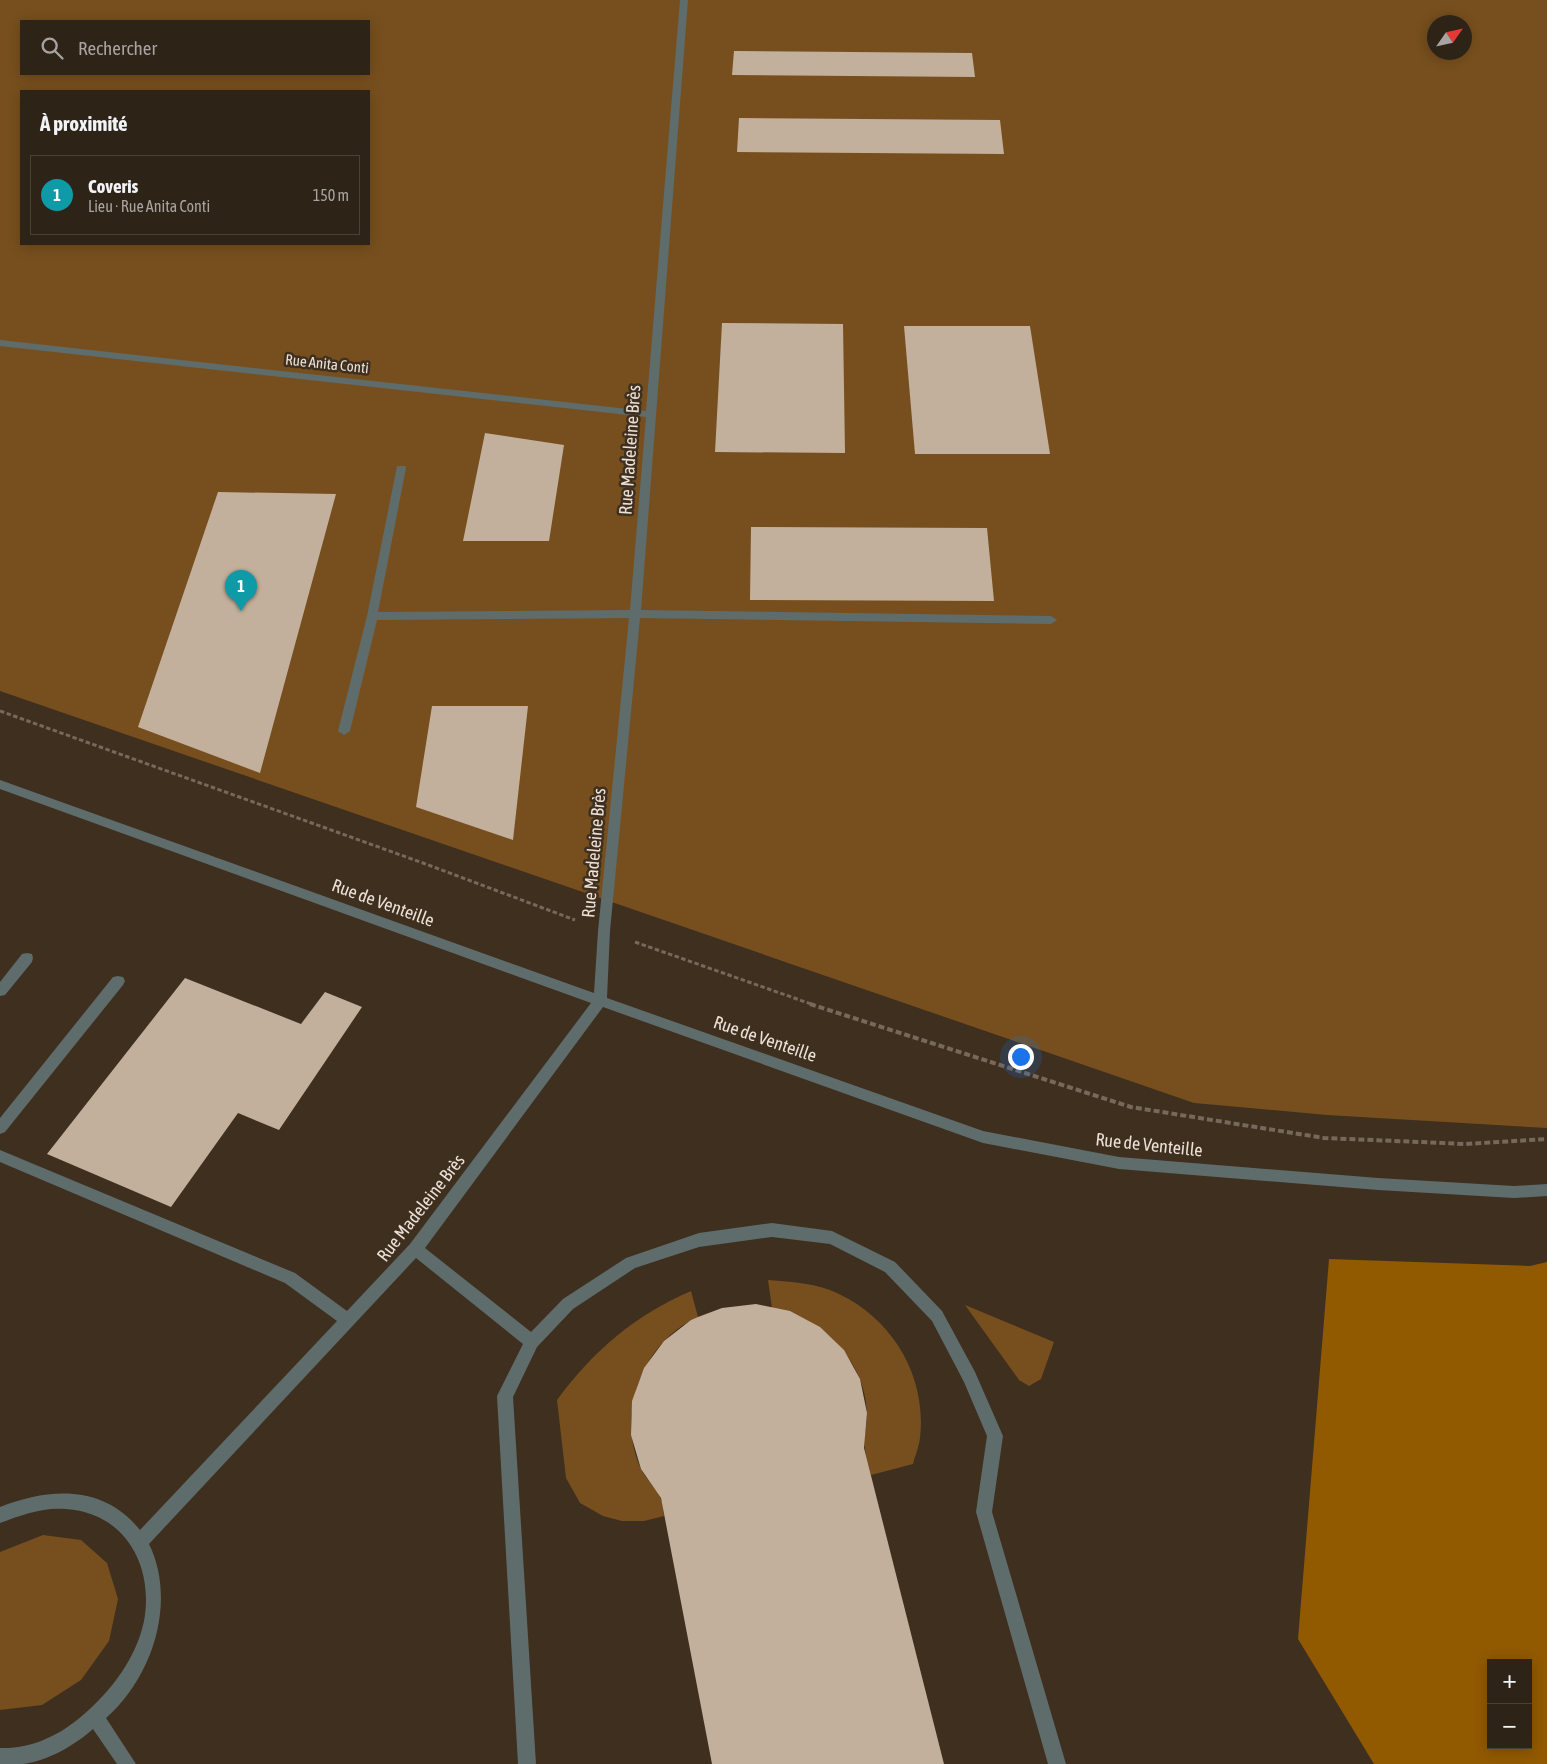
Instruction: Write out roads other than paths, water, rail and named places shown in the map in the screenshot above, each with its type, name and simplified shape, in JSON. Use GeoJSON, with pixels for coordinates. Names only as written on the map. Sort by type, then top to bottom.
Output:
{"type":"FeatureCollection","features":[{"type":"Feature","properties":{"kind":"street","name":"Rue Madeleine Brès"},"geometry":{"type":"LineString","coordinates":[[140,1541],[415,1249],[600,1001],[604,931],[635,614],[684,0]]}},
{"type":"Feature","properties":{"kind":"street","name":"Rue Anita Conti"},"geometry":{"type":"LineString","coordinates":[[0,342],[650,414]]}},
{"type":"Feature","properties":{"kind":"street"},"geometry":{"type":"LineString","coordinates":[[344,731],[372,616],[401,468]]}},
{"type":"Feature","properties":{"kind":"street"},"geometry":{"type":"LineString","coordinates":[[372,616],[635,614],[1051,620]]}},
{"type":"Feature","properties":{"kind":"street","name":"Rue de Venteille"},"geometry":{"type":"LineString","coordinates":[[0,784],[983,1137],[1119,1163],[1504,1192],[1547,1190]]}},
{"type":"Feature","properties":{"kind":"street"},"geometry":{"type":"LineString","coordinates":[[0,991],[27,958]]}},
{"type":"Feature","properties":{"kind":"street"},"geometry":{"type":"LineString","coordinates":[[0,1128],[118,981]]}},
{"type":"Feature","properties":{"kind":"street"},"geometry":{"type":"LineString","coordinates":[[0,1156],[290,1278],[348,1320]]}},
{"type":"Feature","properties":{"kind":"street"},"geometry":{"type":"LineString","coordinates":[[527,1764],[505,1396],[532,1342],[568,1304],[631,1262],[699,1240],[772,1230],[832,1238],[890,1267],[936,1316],[970,1377],[995,1436],[984,1512],[1057,1764]]}},
{"type":"Feature","properties":{"kind":"street"},"geometry":{"type":"LineString","coordinates":[[415,1249],[532,1342]]}},
{"type":"Feature","properties":{"kind":"street"},"geometry":{"type":"LineString","coordinates":[[0,1515],[23,1505],[58,1499],[91,1504],[119,1518],[140,1541],[153,1573],[154,1609],[145,1648],[124,1685],[95,1718],[58,1743],[19,1756],[0,1757]]}},
{"type":"Feature","properties":{"kind":"street"},"geometry":{"type":"LineString","coordinates":[[95,1718],[127,1764]]}},
{"type":"Feature","properties":{"kind":"place","name":"Coveris"},"geometry":{"type":"Point","coordinates":[241,611]}}]}
